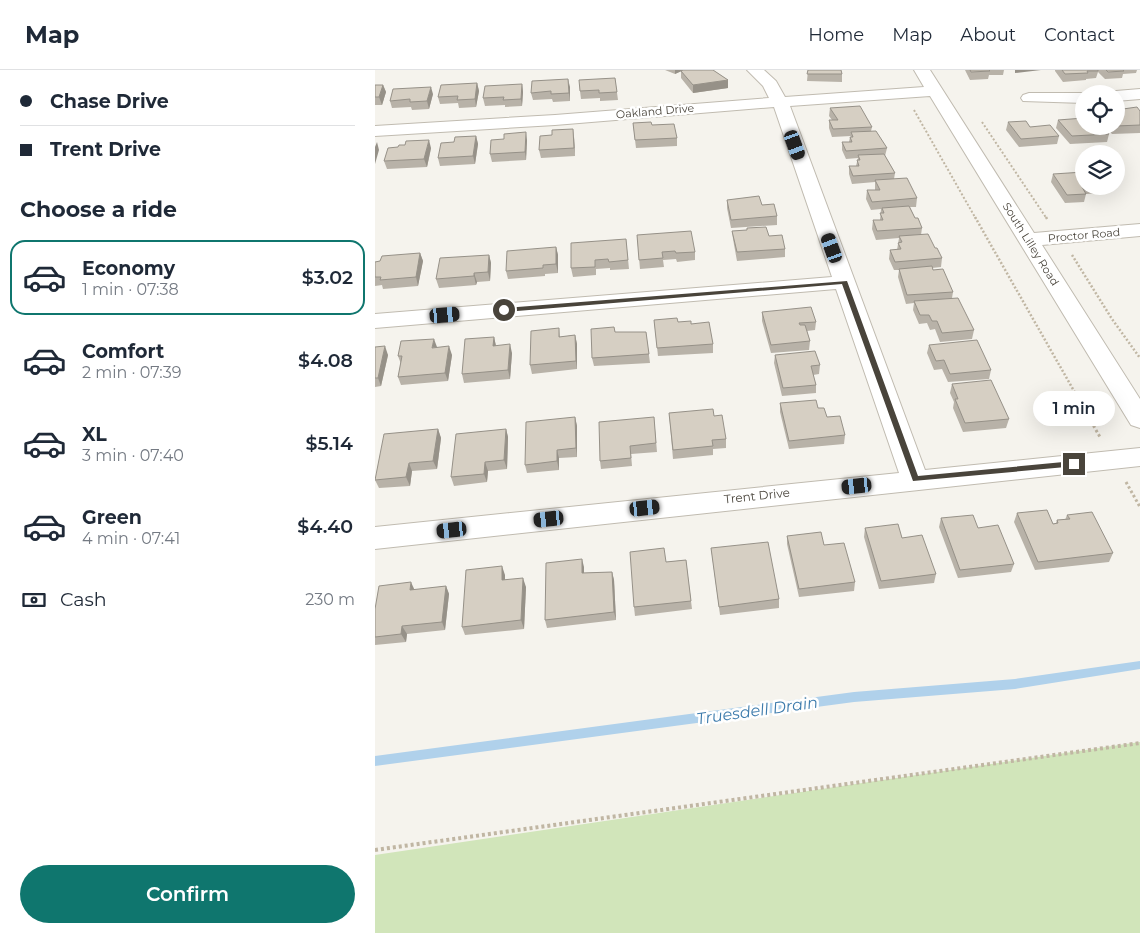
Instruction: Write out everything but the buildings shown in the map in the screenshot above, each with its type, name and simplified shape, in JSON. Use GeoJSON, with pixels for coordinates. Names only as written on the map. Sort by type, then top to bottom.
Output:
{"type":"FeatureCollection","features":[{"type":"Feature","properties":{"kind":"street"},"geometry":{"type":"LineString","coordinates":[[755,70],[770,84],[780,102],[915,479]]}},
{"type":"Feature","properties":{"kind":"street","name":"South Lilley Road"},"geometry":{"type":"LineString","coordinates":[[921,70],[1140,419]]}},
{"type":"Feature","properties":{"kind":"street","name":"Oakland Drive"},"geometry":{"type":"LineString","coordinates":[[375,131],[555,120],[649,111],[935,91]]}},
{"type":"Feature","properties":{"kind":"street"},"geometry":{"type":"LineString","coordinates":[[1125,95],[1140,94]]}},
{"type":"Feature","properties":{"kind":"street"},"geometry":{"type":"LineString","coordinates":[[1029,98],[1075,98]]}},
{"type":"Feature","properties":{"kind":"street","name":"Proctor Road"},"geometry":{"type":"LineString","coordinates":[[1029,240],[1140,230]]}},
{"type":"Feature","properties":{"kind":"street"},"geometry":{"type":"LineString","coordinates":[[375,321],[845,282]]}},
{"type":"Feature","properties":{"kind":"street","name":"Trent Drive"},"geometry":{"type":"LineString","coordinates":[[375,538],[915,479],[1127,459]]}},
{"type":"Feature","properties":{"kind":"path"},"geometry":{"type":"LineString","coordinates":[[913,107],[1127,459],[1140,507]]}},
{"type":"Feature","properties":{"kind":"path"},"geometry":{"type":"LineString","coordinates":[[980,119],[1050,223]]}},
{"type":"Feature","properties":{"kind":"path"},"geometry":{"type":"LineString","coordinates":[[1070,253],[1112,319],[1140,358]]}},
{"type":"Feature","properties":{"kind":"path"},"geometry":{"type":"LineString","coordinates":[[375,850],[1140,743]]}},
{"type":"Feature","properties":{"kind":"green space"},"geometry":{"type":"Polygon","coordinates":[[[1140,742],[1140,933],[375,933],[375,855],[1140,742]]]}},
{"type":"Feature","properties":{"kind":"waterway","name":"Truesdell Drain"},"geometry":{"type":"LineString","coordinates":[[375,761],[854,697],[1015,684],[1140,665]]}},
{"type":"Feature","properties":{"kind":"route"},"geometry":{"type":"LineString","coordinates":[[504,310],[845,282],[915,479],[1074,464]]}}]}
